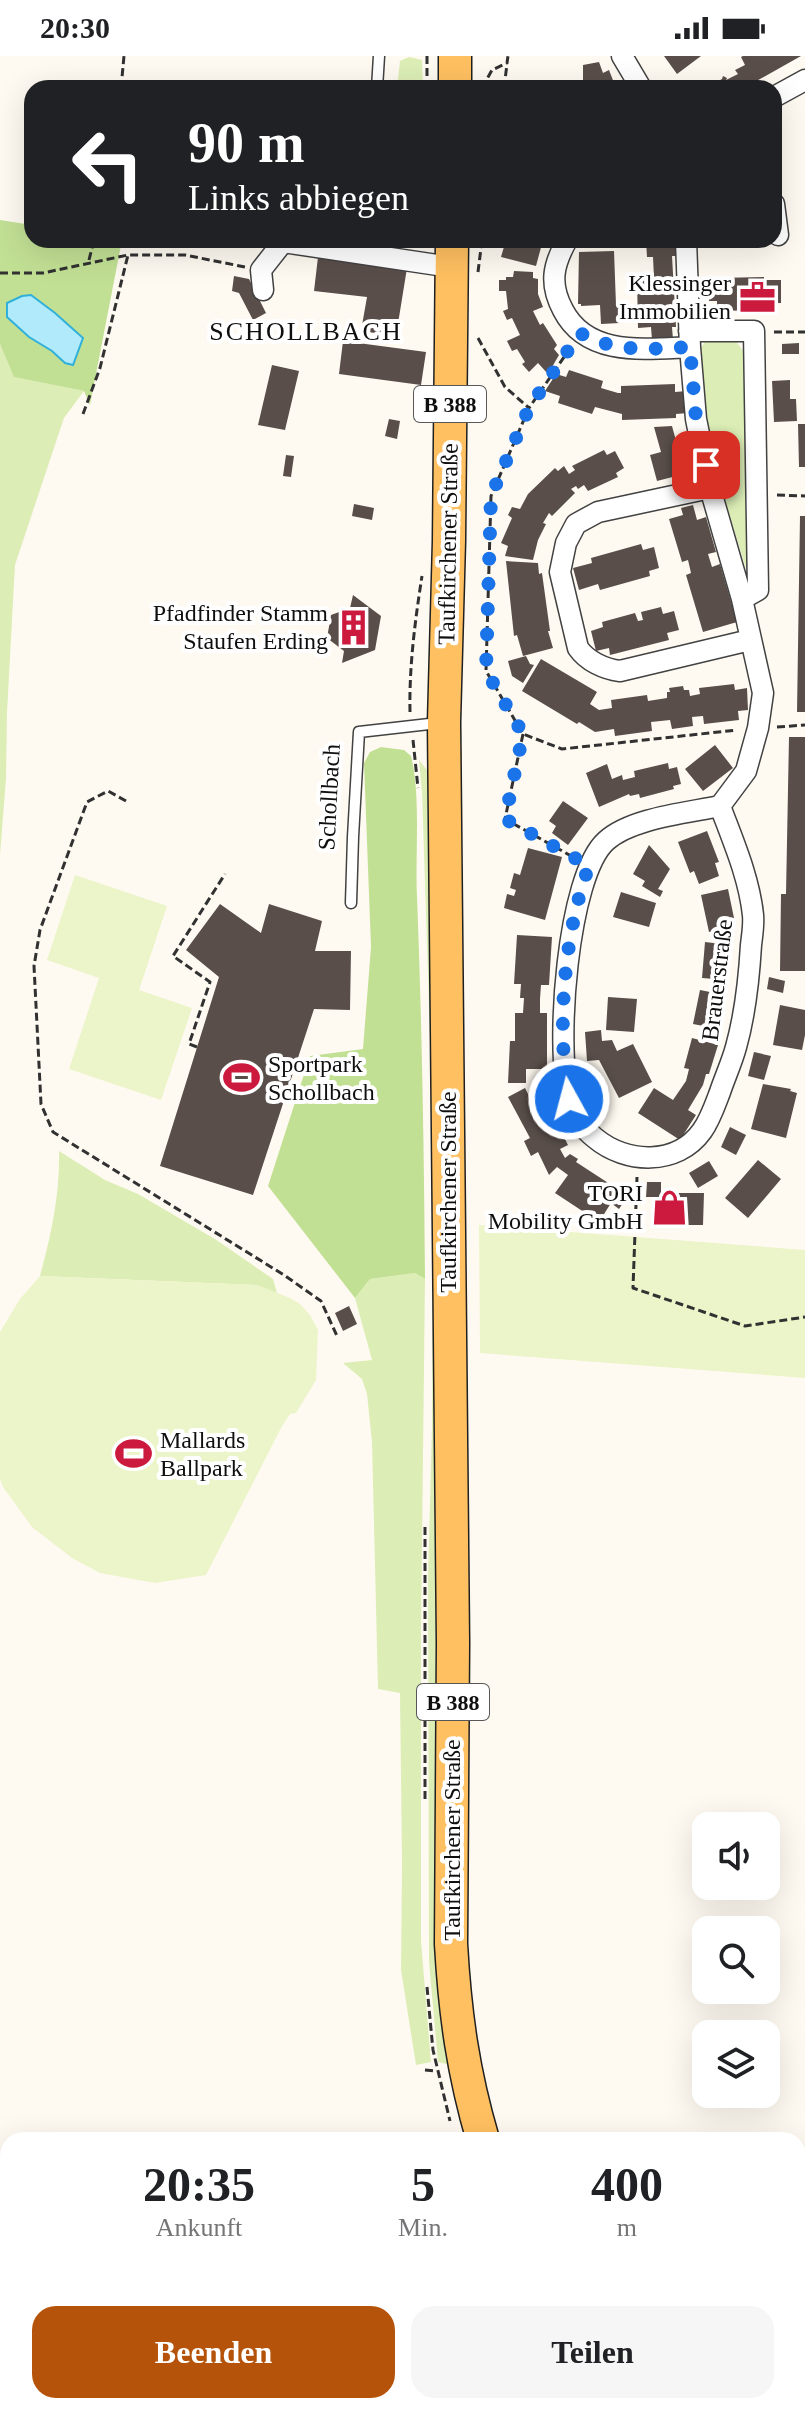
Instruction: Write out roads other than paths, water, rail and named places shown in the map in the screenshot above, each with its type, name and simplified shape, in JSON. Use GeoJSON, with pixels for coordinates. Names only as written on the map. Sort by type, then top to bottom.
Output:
{"type":"FeatureCollection","features":[{"type":"Feature","properties":{"kind":"main road"},"geometry":{"type":"LineString","coordinates":[[455,56],[455,80]]}},
{"type":"Feature","properties":{"kind":"main road","name":"Taufkirchener Straße"},"geometry":{"type":"LineString","coordinates":[[451,254],[444,722],[453,1643],[451,1944],[464,2071],[481,2132]]}},
{"type":"Feature","properties":{"kind":"street"},"geometry":{"type":"LineString","coordinates":[[622,56],[636,80]]}},
{"type":"Feature","properties":{"kind":"street"},"geometry":{"type":"LineString","coordinates":[[782,93],[805,80]]}},
{"type":"Feature","properties":{"kind":"street"},"geometry":{"type":"LineString","coordinates":[[262,280],[280,248]]}},
{"type":"Feature","properties":{"kind":"street"},"geometry":{"type":"LineString","coordinates":[[367,248],[451,254]]}},
{"type":"Feature","properties":{"kind":"street"},"geometry":{"type":"LineString","coordinates":[[563,248],[553,282],[558,301],[568,321],[580,333],[595,341],[626,349],[754,331],[758,590],[742,599]]}},
{"type":"Feature","properties":{"kind":"street"},"geometry":{"type":"LineString","coordinates":[[686,248],[696,419],[710,488],[742,599],[763,693],[758,728],[746,771],[720,806]]}},
{"type":"Feature","properties":{"kind":"street"},"geometry":{"type":"LineString","coordinates":[[710,488],[598,512],[576,524],[562,555],[560,572],[578,648],[582,654],[608,670],[620,671],[750,640]]}},
{"type":"Feature","properties":{"kind":"street","name":"Brauerstraße"},"geometry":{"type":"LineString","coordinates":[[720,806],[745,875],[753,917],[750,967],[736,1047],[701,1134],[671,1155],[638,1157],[613,1150],[594,1138],[578,1120],[569,1099],[565,1077],[564,995],[582,885],[596,851],[616,834],[639,824],[720,806]]}},
{"type":"Feature","properties":{"kind":"lane"},"geometry":{"type":"LineString","coordinates":[[378,80],[379,56]]}},
{"type":"Feature","properties":{"kind":"lane","name":"Schollbach"},"geometry":{"type":"LineString","coordinates":[[351,903],[359,732],[444,722]]}},
{"type":"Feature","properties":{"kind":"water"},"geometry":{"type":"Polygon","coordinates":[[[31,295],[83,338],[73,365],[65,363],[29,337],[7,317],[7,303],[31,295]]]}},
{"type":"Feature","properties":{"kind":"place","name":"Klessinger Immobilien"},"geometry":{"type":"Point","coordinates":[757,297]}},
{"type":"Feature","properties":{"kind":"place","name":"Pfadfinder Stamm Staufen Erding"},"geometry":{"type":"Point","coordinates":[354,627]}},
{"type":"Feature","properties":{"kind":"place","name":"Sportpark Schollbach"},"geometry":{"type":"Point","coordinates":[242,1078]}},
{"type":"Feature","properties":{"kind":"place","name":"TORI Mobility GmbH"},"geometry":{"type":"Point","coordinates":[669,1207]}},
{"type":"Feature","properties":{"kind":"place","name":"Mallards Ballpark"},"geometry":{"type":"Point","coordinates":[134,1454]}},
{"type":"Feature","properties":{"kind":"district","name":"SCHOLLBACH"},"geometry":{"type":"Point","coordinates":[306,331]}}]}
